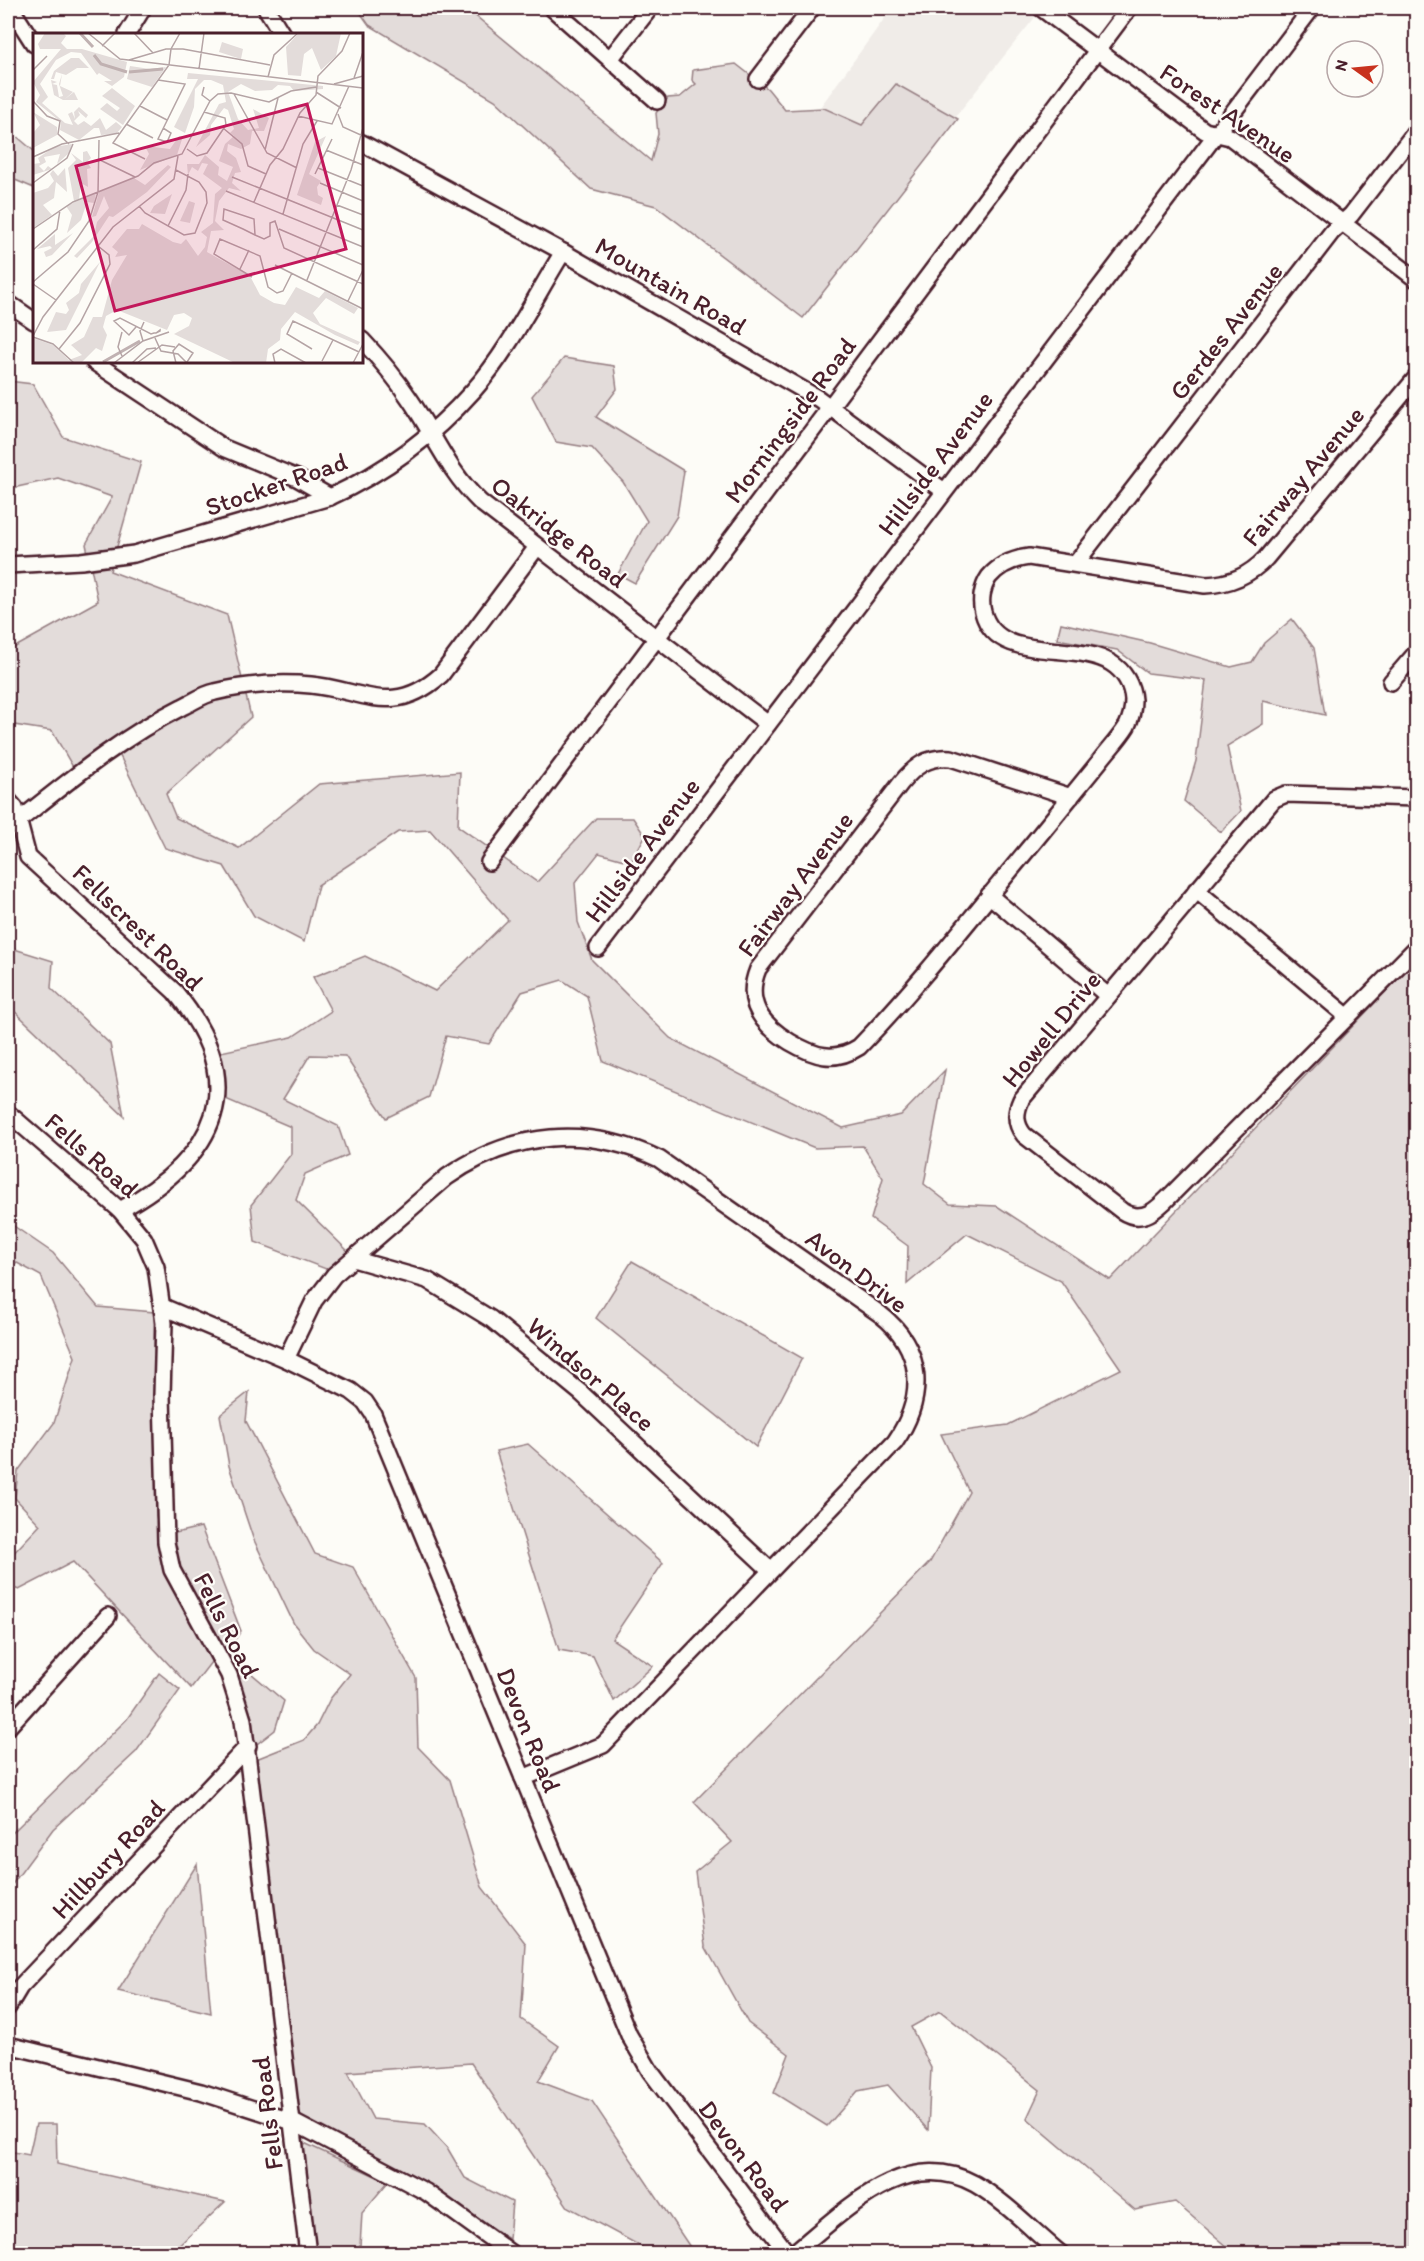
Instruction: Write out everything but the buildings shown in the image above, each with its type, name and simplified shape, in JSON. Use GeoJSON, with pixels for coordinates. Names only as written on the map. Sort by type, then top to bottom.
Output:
{"type":"FeatureCollection","features":[{"type":"Feature","properties":{"kind":"street"},"geometry":{"type":"LineString","coordinates":[[11,8],[33,42]]}},
{"type":"Feature","properties":{"kind":"street"},"geometry":{"type":"LineString","coordinates":[[128,33],[143,8]]}},
{"type":"Feature","properties":{"kind":"street"},"geometry":{"type":"LineString","coordinates":[[266,8],[281,33]]}},
{"type":"Feature","properties":{"kind":"street"},"geometry":{"type":"LineString","coordinates":[[552,8],[657,100]]}},
{"type":"Feature","properties":{"kind":"street"},"geometry":{"type":"LineString","coordinates":[[610,59],[650,8]]}},
{"type":"Feature","properties":{"kind":"street"},"geometry":{"type":"LineString","coordinates":[[758,79],[812,8]]}},
{"type":"Feature","properties":{"kind":"street","name":"Forest Avenue"},"geometry":{"type":"LineString","coordinates":[[1041,8],[1205,131],[1230,137],[1416,279]]}},
{"type":"Feature","properties":{"kind":"street","name":"Morningside Road"},"geometry":{"type":"LineString","coordinates":[[489,862],[1129,8]]}},
{"type":"Feature","properties":{"kind":"street","name":"Hillside Avenue"},"geometry":{"type":"LineString","coordinates":[[598,948],[1312,8]]}},
{"type":"Feature","properties":{"kind":"street","name":"Gerdes Avenue"},"geometry":{"type":"LineString","coordinates":[[1076,563],[1416,131]]}},
{"type":"Feature","properties":{"kind":"street","name":"Mountain Road"},"geometry":{"type":"LineString","coordinates":[[363,144],[563,252],[830,407],[944,490]]}},
{"type":"Feature","properties":{"kind":"street","name":"Stocker Road"},"geometry":{"type":"LineString","coordinates":[[8,565],[81,561],[134,554],[330,497],[385,467],[415,447],[474,390],[490,369],[563,252]]}},
{"type":"Feature","properties":{"kind":"street"},"geometry":{"type":"LineString","coordinates":[[8,303],[33,320]]}},
{"type":"Feature","properties":{"kind":"street","name":"Oakridge Road"},"geometry":{"type":"LineString","coordinates":[[363,341],[410,399],[429,434],[468,490],[537,547],[768,724]]}},
{"type":"Feature","properties":{"kind":"street"},"geometry":{"type":"LineString","coordinates":[[96,363],[224,448],[297,478],[330,497]]}},
{"type":"Feature","properties":{"kind":"street","name":"Fairway Avenue"},"geometry":{"type":"LineString","coordinates":[[1071,797],[951,758],[934,759],[918,765],[901,783],[759,969],[753,993],[760,1017],[771,1029],[811,1054],[828,1058],[852,1052],[871,1035],[989,896],[1071,797],[1127,726],[1133,704],[1128,681],[1118,668],[1104,659],[1017,644],[1002,639],[987,621],[982,598],[989,577],[1014,560],[1029,557],[1205,585],[1224,583],[1242,577],[1266,558],[1416,378]]}},
{"type":"Feature","properties":{"kind":"street"},"geometry":{"type":"LineString","coordinates":[[17,822],[146,725],[213,692],[249,687],[310,685],[361,697],[389,699],[406,696],[425,688],[441,675],[537,547]]}},
{"type":"Feature","properties":{"kind":"street"},"geometry":{"type":"LineString","coordinates":[[1391,682],[1416,653]]}},
{"type":"Feature","properties":{"kind":"street","name":"Howell Drive"},"geometry":{"type":"LineString","coordinates":[[1416,798],[1286,794],[1278,796],[1196,890],[1021,1100],[1017,1119],[1024,1135],[1122,1211],[1137,1217],[1148,1215],[1416,948]]}},
{"type":"Feature","properties":{"kind":"street","name":"Fellscrest Road"},"geometry":{"type":"LineString","coordinates":[[8,800],[15,808],[28,856],[175,992],[195,1016],[206,1034],[215,1069],[216,1101],[212,1122],[202,1142],[189,1159],[148,1195],[120,1210]]}},
{"type":"Feature","properties":{"kind":"street"},"geometry":{"type":"LineString","coordinates":[[1196,890],[1348,1017]]}},
{"type":"Feature","properties":{"kind":"street"},"geometry":{"type":"LineString","coordinates":[[989,896],[1108,996]]}},
{"type":"Feature","properties":{"kind":"street","name":"Fells Road"},"geometry":{"type":"LineString","coordinates":[[8,1113],[120,1210],[136,1228],[151,1253],[160,1284],[163,1307],[163,1466],[166,1542],[172,1570],[183,1594],[229,1675],[248,1746],[308,2253]]}},
{"type":"Feature","properties":{"kind":"street","name":"Avon Drive"},"geometry":{"type":"LineString","coordinates":[[286,1359],[314,1301],[334,1275],[353,1258],[447,1177],[500,1148],[540,1138],[585,1137],[621,1144],[660,1159],[880,1314],[899,1333],[912,1357],[916,1392],[909,1419],[895,1442],[603,1745],[523,1778]]}},
{"type":"Feature","properties":{"kind":"street","name":"Windsor Place"},"geometry":{"type":"LineString","coordinates":[[353,1258],[427,1280],[491,1319],[581,1393],[770,1570]]}},
{"type":"Feature","properties":{"kind":"street","name":"Devon Road"},"geometry":{"type":"LineString","coordinates":[[163,1307],[286,1359],[351,1391],[373,1414],[629,2035],[650,2071],[788,2253]]}},
{"type":"Feature","properties":{"kind":"street"},"geometry":{"type":"LineString","coordinates":[[8,1728],[108,1616]]}},
{"type":"Feature","properties":{"kind":"street","name":"Hillbury Road"},"geometry":{"type":"LineString","coordinates":[[8,2007],[20,1987],[248,1746]]}},
{"type":"Feature","properties":{"kind":"street"},"geometry":{"type":"LineString","coordinates":[[8,2045],[201,2092],[293,2122],[426,2192],[512,2253]]}},
{"type":"Feature","properties":{"kind":"street"},"geometry":{"type":"LineString","coordinates":[[792,2253],[882,2185],[906,2175],[929,2172],[949,2174],[977,2185],[1060,2253]]}},
{"type":"Feature","properties":{"kind":"shaded area"},"geometry":{"type":"Polygon","coordinates":[[[357,8],[466,8],[651,161],[658,134],[656,113],[668,98],[680,97],[696,84],[692,80],[693,70],[736,64],[768,89],[785,110],[824,108],[862,125],[896,84],[958,119],[803,318],[656,206],[591,189],[495,100],[369,25],[357,8]]]}},
{"type":"Feature","properties":{"kind":"shaded area"},"geometry":{"type":"Polygon","coordinates":[[[892,8],[1025,8],[1036,16],[816,291],[651,161],[658,134],[656,113],[668,98],[680,97],[696,83],[789,150],[892,8]]]}},
{"type":"Feature","properties":{"kind":"shaded area"},"geometry":{"type":"Polygon","coordinates":[[[8,129],[33,150],[33,188],[8,177],[8,129]]]}},
{"type":"Feature","properties":{"kind":"shaded area"},"geometry":{"type":"Polygon","coordinates":[[[564,358],[614,366],[617,389],[596,417],[684,471],[677,516],[635,583],[618,574],[647,521],[623,482],[592,448],[556,442],[532,396],[564,358]]]}},
{"type":"Feature","properties":{"kind":"shaded area"},"geometry":{"type":"Polygon","coordinates":[[[8,381],[33,384],[63,437],[141,462],[110,571],[227,615],[251,717],[166,794],[176,818],[239,848],[319,784],[460,772],[458,826],[537,882],[596,818],[633,818],[645,836],[631,862],[599,853],[575,883],[578,922],[592,960],[670,1038],[843,1128],[901,1115],[945,1070],[924,1184],[950,1204],[997,1206],[1110,1280],[1416,960],[1416,2232],[1414,2253],[1235,2253],[1175,2202],[1135,2210],[1027,2118],[1040,2090],[940,2011],[911,2027],[931,2068],[928,2130],[888,2085],[858,2091],[827,2126],[774,2093],[789,2054],[748,2023],[705,1946],[695,1872],[732,1842],[694,1802],[930,1562],[969,1492],[941,1434],[1008,1425],[1121,1369],[1061,1281],[967,1234],[907,1284],[908,1246],[871,1219],[883,1178],[863,1146],[815,1148],[603,1061],[587,996],[562,980],[522,992],[489,1044],[446,1036],[429,1097],[386,1118],[345,1056],[310,1055],[283,1099],[338,1126],[348,1155],[305,1174],[296,1200],[355,1258],[339,1274],[255,1242],[251,1205],[291,1154],[291,1127],[221,1097],[216,1053],[292,1037],[331,1011],[313,977],[365,956],[435,991],[508,920],[430,830],[398,832],[318,885],[304,942],[254,916],[224,866],[165,848],[115,746],[77,774],[52,731],[8,724],[8,651],[98,601],[86,544],[112,497],[58,478],[8,489],[8,381]]]}},
{"type":"Feature","properties":{"kind":"shaded area"},"geometry":{"type":"Polygon","coordinates":[[[1292,619],[1314,648],[1325,715],[1263,701],[1263,724],[1227,746],[1241,811],[1221,832],[1184,801],[1196,761],[1206,680],[1148,673],[1117,650],[1057,639],[1061,623],[1150,643],[1231,667],[1252,662],[1264,643],[1292,619]]]}},
{"type":"Feature","properties":{"kind":"shaded area"},"geometry":{"type":"Polygon","coordinates":[[[8,947],[53,961],[51,988],[110,1044],[124,1116],[8,1005],[8,947]]]}},
{"type":"Feature","properties":{"kind":"shaded area"},"geometry":{"type":"Polygon","coordinates":[[[8,1222],[53,1253],[98,1307],[154,1312],[156,1515],[168,1575],[215,1657],[191,1688],[73,1562],[19,1590],[8,1586],[8,1559],[40,1525],[15,1498],[18,1471],[54,1423],[75,1357],[41,1276],[8,1258],[8,1222]]]}},
{"type":"Feature","properties":{"kind":"shaded area"},"geometry":{"type":"Polygon","coordinates":[[[632,1261],[802,1358],[756,1447],[596,1318],[632,1261]]]}},
{"type":"Feature","properties":{"kind":"shaded area"},"geometry":{"type":"Polygon","coordinates":[[[249,1392],[246,1421],[315,1554],[353,1567],[416,1678],[418,1747],[450,1780],[482,1887],[526,1944],[521,2019],[559,2046],[538,2081],[592,2101],[694,2253],[653,2253],[568,2207],[471,2063],[348,2072],[373,2119],[425,2124],[448,2149],[465,2178],[512,2202],[509,2239],[455,2203],[299,2116],[293,2102],[251,1761],[304,1740],[317,1725],[330,1699],[350,1674],[314,1649],[294,1624],[253,1538],[229,1466],[220,1415],[249,1392]]]}},
{"type":"Feature","properties":{"kind":"shaded area"},"geometry":{"type":"Polygon","coordinates":[[[528,1444],[663,1563],[612,1639],[653,1666],[614,1701],[593,1656],[559,1650],[496,1451],[528,1444]]]}},
{"type":"Feature","properties":{"kind":"shaded area"},"geometry":{"type":"Polygon","coordinates":[[[201,1527],[241,1631],[224,1655],[179,1570],[171,1534],[201,1527]]]}},
{"type":"Feature","properties":{"kind":"shaded area"},"geometry":{"type":"Polygon","coordinates":[[[235,1671],[252,1674],[284,1701],[275,1730],[253,1747],[235,1671]]]}},
{"type":"Feature","properties":{"kind":"shaded area"},"geometry":{"type":"Polygon","coordinates":[[[159,1673],[180,1690],[136,1752],[53,1829],[8,1890],[8,1837],[127,1719],[159,1673]]]}},
{"type":"Feature","properties":{"kind":"shaded area"},"geometry":{"type":"Polygon","coordinates":[[[197,1864],[211,2013],[118,1991],[197,1864]]]}},
{"type":"Feature","properties":{"kind":"shaded area"},"geometry":{"type":"Polygon","coordinates":[[[36,2124],[56,2124],[57,2164],[225,2202],[171,2253],[8,2253],[8,2151],[29,2155],[36,2124]]]}},
{"type":"Feature","properties":{"kind":"shaded area"},"geometry":{"type":"Polygon","coordinates":[[[300,2141],[388,2182],[362,2213],[360,2246],[367,2253],[312,2253],[300,2141]]]}}]}
